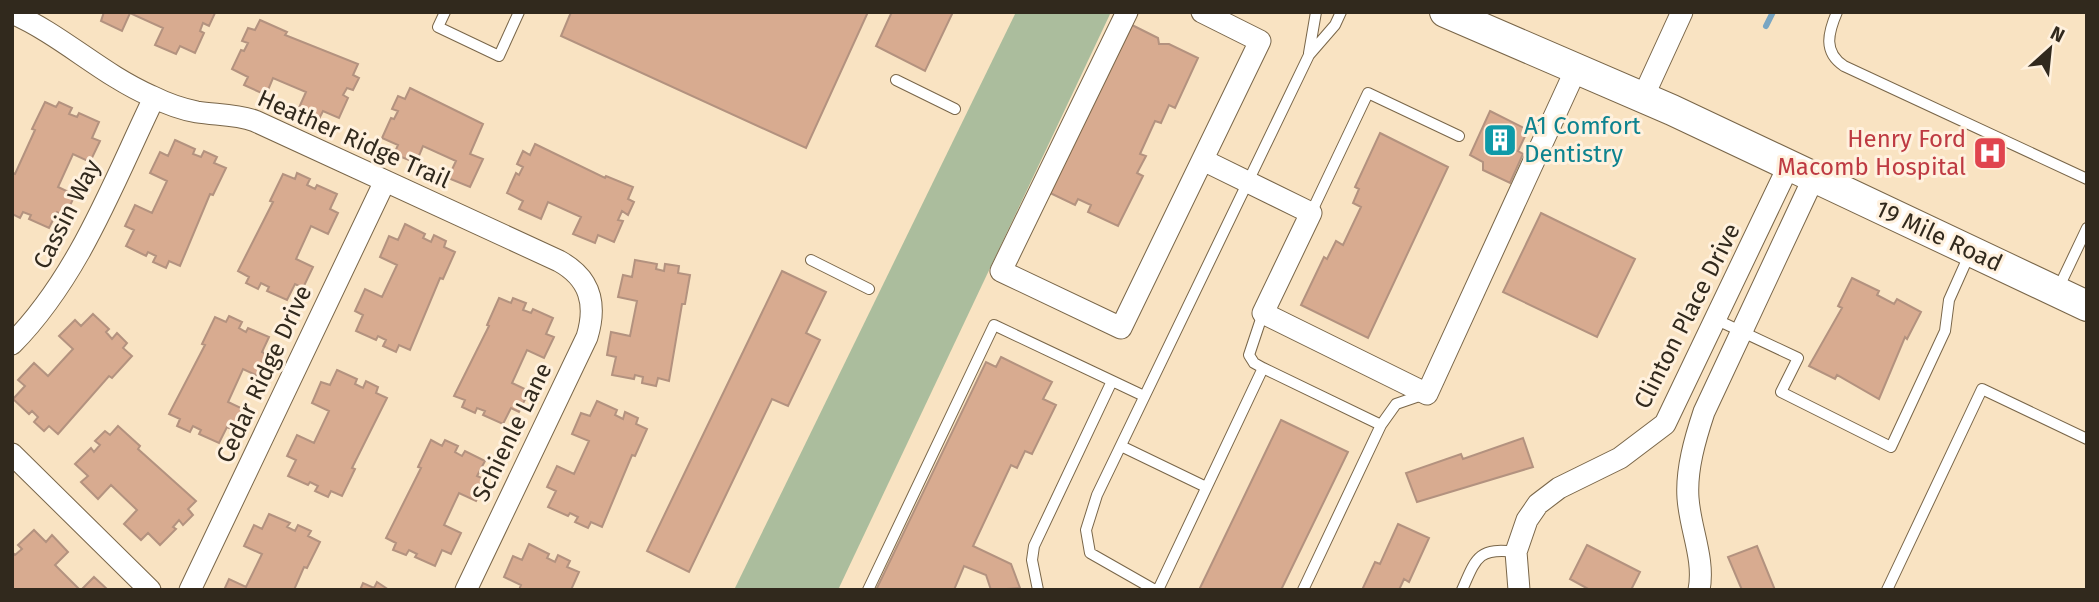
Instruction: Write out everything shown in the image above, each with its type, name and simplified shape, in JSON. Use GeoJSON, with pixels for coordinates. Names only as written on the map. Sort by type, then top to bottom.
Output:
{"type":"FeatureCollection","features":[{"type":"Feature","properties":{"kind":"street"},"geometry":{"type":"LineString","coordinates":[[1127,12],[1001,271],[1121,328],[1260,41],[1202,12]]}},
{"type":"Feature","properties":{"kind":"street","name":"19 Mile Road"},"geometry":{"type":"LineString","coordinates":[[1446,12],[1643,97],[2087,306]]}},
{"type":"Feature","properties":{"kind":"street"},"geometry":{"type":"LineString","coordinates":[[1643,97],[1682,12]]}},
{"type":"Feature","properties":{"kind":"street","name":"Heather Ridge Trail"},"geometry":{"type":"LineString","coordinates":[[12,13],[42,27],[128,86],[154,98],[194,111],[247,118],[571,268],[581,277],[590,294]]}},
{"type":"Feature","properties":{"kind":"street"},"geometry":{"type":"LineString","coordinates":[[1203,160],[1311,213],[1263,313],[1426,394],[1577,67]]}},
{"type":"Feature","properties":{"kind":"street","name":"Cassin Way"},"geometry":{"type":"LineString","coordinates":[[12,344],[34,322],[69,273],[154,98]]}},
{"type":"Feature","properties":{"kind":"street"},"geometry":{"type":"LineString","coordinates":[[1699,590],[1702,572],[1688,499],[1689,477],[1704,412],[1742,331],[1801,171]]}},
{"type":"Feature","properties":{"kind":"street","name":"Clinton Place Drive"},"geometry":{"type":"LineString","coordinates":[[1519,590],[1516,552],[1527,520],[1538,505],[1559,488],[1620,458],[1665,424],[1717,320],[1801,171]]}},
{"type":"Feature","properties":{"kind":"street","name":"Cedar Ridge Drive"},"geometry":{"type":"LineString","coordinates":[[190,590],[385,181]]}},
{"type":"Feature","properties":{"kind":"street","name":"Schienle Lane"},"geometry":{"type":"LineString","coordinates":[[466,590],[587,337],[592,312],[590,294]]}},
{"type":"Feature","properties":{"kind":"street"},"geometry":{"type":"LineString","coordinates":[[12,454],[150,590]]}},
{"type":"Feature","properties":{"kind":"lane"},"geometry":{"type":"LineString","coordinates":[[445,12],[438,27],[499,56],[519,12]]}},
{"type":"Feature","properties":{"kind":"lane"},"geometry":{"type":"LineString","coordinates":[[1309,55],[1316,12]]}},
{"type":"Feature","properties":{"kind":"lane"},"geometry":{"type":"LineString","coordinates":[[1263,368],[1157,590],[1090,553],[1086,530],[1097,495],[1309,55],[1335,24],[1341,12]]}},
{"type":"Feature","properties":{"kind":"lane"},"geometry":{"type":"LineString","coordinates":[[1837,12],[1828,40],[1835,60],[2087,179]]}},
{"type":"Feature","properties":{"kind":"lane"},"geometry":{"type":"LineString","coordinates":[[895,80],[955,109]]}},
{"type":"Feature","properties":{"kind":"lane"},"geometry":{"type":"LineString","coordinates":[[1311,213],[1368,93],[1459,136]]}},
{"type":"Feature","properties":{"kind":"lane"},"geometry":{"type":"LineString","coordinates":[[2056,291],[2087,228]]}},
{"type":"Feature","properties":{"kind":"lane"},"geometry":{"type":"LineString","coordinates":[[1717,320],[1798,358],[1782,392],[1891,447],[1945,331],[1949,300],[1972,251]]}},
{"type":"Feature","properties":{"kind":"lane"},"geometry":{"type":"LineString","coordinates":[[811,260],[869,289]]}},
{"type":"Feature","properties":{"kind":"lane"},"geometry":{"type":"LineString","coordinates":[[1263,313],[1249,355],[1254,363],[1381,425]]}},
{"type":"Feature","properties":{"kind":"lane"},"geometry":{"type":"LineString","coordinates":[[868,590],[994,325],[1144,396]]}},
{"type":"Feature","properties":{"kind":"lane"},"geometry":{"type":"LineString","coordinates":[[1038,590],[1032,560],[1034,546],[1111,381]]}},
{"type":"Feature","properties":{"kind":"lane"},"geometry":{"type":"LineString","coordinates":[[1887,590],[1982,389],[2087,439]]}},
{"type":"Feature","properties":{"kind":"lane"},"geometry":{"type":"LineString","coordinates":[[1303,590],[1381,425],[1395,404],[1426,394]]}},
{"type":"Feature","properties":{"kind":"lane"},"geometry":{"type":"LineString","coordinates":[[1121,446],[1206,487]]}},
{"type":"Feature","properties":{"kind":"lane"},"geometry":{"type":"LineString","coordinates":[[1461,590],[1476,559],[1484,553],[1496,549],[1516,552]]}},
{"type":"Feature","properties":{"kind":"green space"},"geometry":{"type":"Polygon","coordinates":[[[1016,12],[1111,12],[838,590],[734,590],[1016,12]]]}},
{"type":"Feature","properties":{"kind":"building"},"geometry":{"type":"Polygon","coordinates":[[[104,12],[215,13],[209,26],[203,23],[200,31],[204,33],[195,53],[180,46],[176,54],[155,45],[163,28],[130,13],[122,31],[101,21],[104,12]]]}},
{"type":"Feature","properties":{"kind":"building"},"geometry":{"type":"Polygon","coordinates":[[[571,12],[868,12],[806,148],[561,36],[571,12]]]}},
{"type":"Feature","properties":{"kind":"building"},"geometry":{"type":"Polygon","coordinates":[[[892,12],[953,12],[925,71],[876,46],[892,12]]]}},
{"type":"Feature","properties":{"kind":"building"},"geometry":{"type":"Polygon","coordinates":[[[260,20],[287,32],[285,35],[358,64],[353,75],[359,78],[353,90],[347,88],[343,95],[348,98],[339,118],[323,111],[319,119],[298,110],[306,92],[273,78],[266,95],[244,85],[248,77],[232,69],[241,50],[244,51],[248,43],[242,41],[248,28],[255,30],[260,20]]]}},
{"type":"Feature","properties":{"kind":"building"},"geometry":{"type":"Polygon","coordinates":[[[1130,24],[1158,38],[1159,44],[1169,44],[1198,58],[1175,108],[1169,105],[1161,123],[1155,121],[1140,154],[1146,156],[1137,173],[1143,176],[1118,226],[1088,212],[1091,205],[1078,199],[1075,205],[1048,192],[1130,24]]]}},
{"type":"Feature","properties":{"kind":"building"},"geometry":{"type":"Polygon","coordinates":[[[410,88],[483,124],[470,154],[483,159],[470,187],[448,178],[456,161],[423,146],[416,163],[394,154],[398,145],[382,138],[391,118],[394,119],[398,111],[392,109],[398,96],[405,99],[410,88]]]}},
{"type":"Feature","properties":{"kind":"building"},"geometry":{"type":"Polygon","coordinates":[[[45,102],[56,107],[59,102],[72,108],[69,114],[77,117],[79,113],[99,122],[92,138],[100,141],[90,162],[73,154],[58,187],[75,195],[65,216],[57,212],[49,228],[29,219],[31,215],[23,212],[20,218],[12,214],[12,173],[15,174],[45,102]]]}},
{"type":"Feature","properties":{"kind":"building","name":"A1 Comfort Dentistry"},"geometry":{"type":"Polygon","coordinates":[[[1490,111],[1528,130],[1518,151],[1523,154],[1510,183],[1483,170],[1483,162],[1470,155],[1490,111]]]}},
{"type":"Feature","properties":{"kind":"building"},"geometry":{"type":"Polygon","coordinates":[[[1380,133],[1448,167],[1368,338],[1301,305],[1324,257],[1327,259],[1336,241],[1343,245],[1361,207],[1353,203],[1359,189],[1355,187],[1380,133]]]}},
{"type":"Feature","properties":{"kind":"building"},"geometry":{"type":"Polygon","coordinates":[[[175,140],[195,149],[193,154],[201,157],[204,151],[217,157],[214,163],[226,168],[213,195],[210,194],[180,266],[169,261],[166,268],[153,262],[156,256],[148,252],[146,256],[126,246],[134,230],[125,226],[135,205],[152,213],[167,181],[150,173],[160,152],[168,156],[175,140]]]}},
{"type":"Feature","properties":{"kind":"building"},"geometry":{"type":"Polygon","coordinates":[[[535,144],[605,178],[606,176],[633,187],[628,199],[634,202],[628,215],[622,211],[618,220],[623,221],[614,242],[598,235],[595,243],[573,234],[581,217],[548,202],[541,219],[519,209],[523,201],[507,193],[516,173],[519,175],[523,167],[517,164],[523,151],[530,155],[535,144]]]}},
{"type":"Feature","properties":{"kind":"building"},"geometry":{"type":"Polygon","coordinates":[[[297,173],[310,179],[307,185],[315,189],[317,185],[337,194],[330,209],[338,213],[328,234],[311,226],[296,259],[313,267],[303,288],[295,284],[287,300],[267,291],[269,287],[261,283],[258,289],[246,283],[249,277],[238,271],[273,202],[270,201],[283,174],[295,179],[297,173]]]}},
{"type":"Feature","properties":{"kind":"building"},"geometry":{"type":"Polygon","coordinates":[[[1541,213],[1635,259],[1597,337],[1503,292],[1541,213]]]}},
{"type":"Feature","properties":{"kind":"building"},"geometry":{"type":"Polygon","coordinates":[[[405,224],[425,234],[423,238],[431,242],[434,235],[446,241],[444,247],[455,252],[443,279],[440,278],[410,350],[399,345],[396,352],[383,346],[386,340],[378,336],[376,340],[356,331],[363,315],[355,311],[365,289],[382,297],[397,265],[380,257],[389,236],[398,240],[405,224]]]}},
{"type":"Feature","properties":{"kind":"building"},"geometry":{"type":"Polygon","coordinates":[[[635,260],[657,264],[656,269],[664,271],[665,264],[679,266],[678,273],[690,275],[685,304],[682,304],[669,381],[658,378],[656,386],[642,383],[643,377],[635,375],[634,379],[612,375],[616,357],[607,355],[611,332],[630,336],[637,301],[618,297],[623,275],[632,277],[635,260]]]}},
{"type":"Feature","properties":{"kind":"building"},"geometry":{"type":"Polygon","coordinates":[[[782,271],[826,292],[806,333],[820,340],[788,406],[772,399],[689,572],[647,551],[782,271]]]}},
{"type":"Feature","properties":{"kind":"building"},"geometry":{"type":"Polygon","coordinates":[[[1852,278],[1879,291],[1877,295],[1894,304],[1897,299],[1921,312],[1907,339],[1905,337],[1879,399],[1837,375],[1835,379],[1809,366],[1842,308],[1838,306],[1852,278]]]}},
{"type":"Feature","properties":{"kind":"building"},"geometry":{"type":"Polygon","coordinates":[[[499,298],[511,303],[513,298],[526,303],[523,310],[531,313],[533,309],[553,318],[546,334],[554,337],[544,358],[527,350],[512,383],[529,391],[519,412],[511,408],[503,424],[483,415],[485,411],[477,408],[475,413],[462,407],[465,400],[454,396],[489,326],[487,325],[499,298]]]}},
{"type":"Feature","properties":{"kind":"building"},"geometry":{"type":"Polygon","coordinates":[[[93,314],[109,329],[106,332],[112,339],[117,333],[127,343],[123,348],[132,356],[112,378],[109,376],[58,434],[49,426],[44,431],[34,422],[38,417],[32,411],[29,414],[13,399],[25,386],[18,380],[34,363],[48,376],[73,349],[59,336],[75,320],[81,326],[93,314]]]}},
{"type":"Feature","properties":{"kind":"building"},"geometry":{"type":"Polygon","coordinates":[[[229,316],[242,322],[239,328],[246,332],[248,328],[269,337],[262,352],[270,356],[260,377],[243,369],[228,402],[245,410],[235,431],[227,427],[219,443],[199,434],[201,430],[193,426],[190,432],[177,426],[180,419],[169,414],[205,345],[202,344],[215,317],[226,322],[229,316]]]}},
{"type":"Feature","properties":{"kind":"building"},"geometry":{"type":"Polygon","coordinates":[[[1001,357],[1052,382],[1043,399],[1056,405],[1032,454],[1025,451],[1017,468],[1011,465],[973,546],[1011,564],[1020,588],[991,590],[986,575],[964,566],[954,590],[876,590],[986,362],[996,367],[1001,357]]]}},
{"type":"Feature","properties":{"kind":"building"},"geometry":{"type":"Polygon","coordinates":[[[337,370],[357,379],[355,384],[363,388],[366,381],[378,387],[376,393],[387,398],[352,468],[355,469],[342,496],[331,491],[328,497],[315,491],[318,486],[310,482],[308,485],[288,476],[296,460],[287,456],[297,435],[314,443],[329,411],[312,403],[321,382],[330,385],[337,370]]]}},
{"type":"Feature","properties":{"kind":"building"},"geometry":{"type":"Polygon","coordinates":[[[597,401],[617,410],[615,415],[623,419],[625,412],[638,418],[636,424],[647,429],[635,456],[632,455],[602,527],[591,522],[588,528],[575,522],[578,517],[570,513],[568,516],[548,507],[556,491],[547,487],[557,466],[574,474],[589,441],[572,434],[581,413],[590,416],[597,401]]]}},
{"type":"Feature","properties":{"kind":"building"},"geometry":{"type":"Polygon","coordinates":[[[1281,420],[1348,452],[1281,590],[1199,590],[1281,420]]]}},
{"type":"Feature","properties":{"kind":"building"},"geometry":{"type":"Polygon","coordinates":[[[118,426],[140,446],[138,449],[196,501],[188,509],[193,515],[183,525],[179,520],[173,527],[176,529],[160,545],[148,533],[141,540],[124,524],[137,510],[111,485],[98,499],[81,482],[88,476],[75,464],[91,448],[94,452],[100,445],[95,441],[105,431],[110,435],[118,426]]]}},
{"type":"Feature","properties":{"kind":"building"},"geometry":{"type":"Polygon","coordinates":[[[1523,438],[1533,467],[1417,502],[1406,473],[1461,454],[1463,459],[1523,438]]]}},
{"type":"Feature","properties":{"kind":"building"},"geometry":{"type":"Polygon","coordinates":[[[431,440],[442,446],[445,440],[458,446],[455,452],[462,456],[465,451],[485,461],[477,476],[486,480],[476,501],[459,493],[444,525],[461,533],[451,554],[442,550],[435,566],[415,557],[417,554],[409,550],[406,555],[393,550],[396,543],[386,538],[421,468],[418,467],[431,440]]]}},
{"type":"Feature","properties":{"kind":"building"},"geometry":{"type":"Polygon","coordinates":[[[269,514],[290,523],[287,527],[295,531],[298,525],[311,531],[308,536],[320,542],[307,568],[304,567],[294,590],[224,590],[229,579],[246,587],[262,554],[244,546],[254,525],[262,529],[269,514]]]}},
{"type":"Feature","properties":{"kind":"building"},"geometry":{"type":"Polygon","coordinates":[[[1398,524],[1429,538],[1409,582],[1404,579],[1399,590],[1362,590],[1375,562],[1380,564],[1398,524]]]}},
{"type":"Feature","properties":{"kind":"building"},"geometry":{"type":"Polygon","coordinates":[[[34,530],[46,542],[52,535],[68,552],[55,565],[80,590],[12,589],[12,552],[15,555],[22,549],[18,545],[34,530]]]}},
{"type":"Feature","properties":{"kind":"building"},"geometry":{"type":"Polygon","coordinates":[[[529,544],[549,554],[547,558],[555,562],[558,555],[570,561],[567,567],[579,572],[571,590],[519,590],[521,585],[504,577],[513,556],[522,560],[529,544]]]}},
{"type":"Feature","properties":{"kind":"building"},"geometry":{"type":"Polygon","coordinates":[[[1587,545],[1640,572],[1631,590],[1590,590],[1570,579],[1587,545]]]}},
{"type":"Feature","properties":{"kind":"building"},"geometry":{"type":"Polygon","coordinates":[[[1757,546],[1775,590],[1742,590],[1728,557],[1757,546]]]}},
{"type":"Feature","properties":{"kind":"building"},"geometry":{"type":"Polygon","coordinates":[[[94,577],[108,590],[81,590],[94,577]]]}},
{"type":"Feature","properties":{"kind":"building"},"geometry":{"type":"Polygon","coordinates":[[[377,582],[389,590],[360,590],[363,583],[374,588],[377,582]]]}},
{"type":"Feature","properties":{"kind":"waterway"},"geometry":{"type":"LineString","coordinates":[[1766,26],[1773,12]]}},
{"type":"Feature","properties":{"kind":"place","name":"A1 Comfort Dentistry"},"geometry":{"type":"Point","coordinates":[1500,140]}},
{"type":"Feature","properties":{"kind":"place","name":"Henry Ford Macomb Hospital"},"geometry":{"type":"Point","coordinates":[1990,153]}}]}
